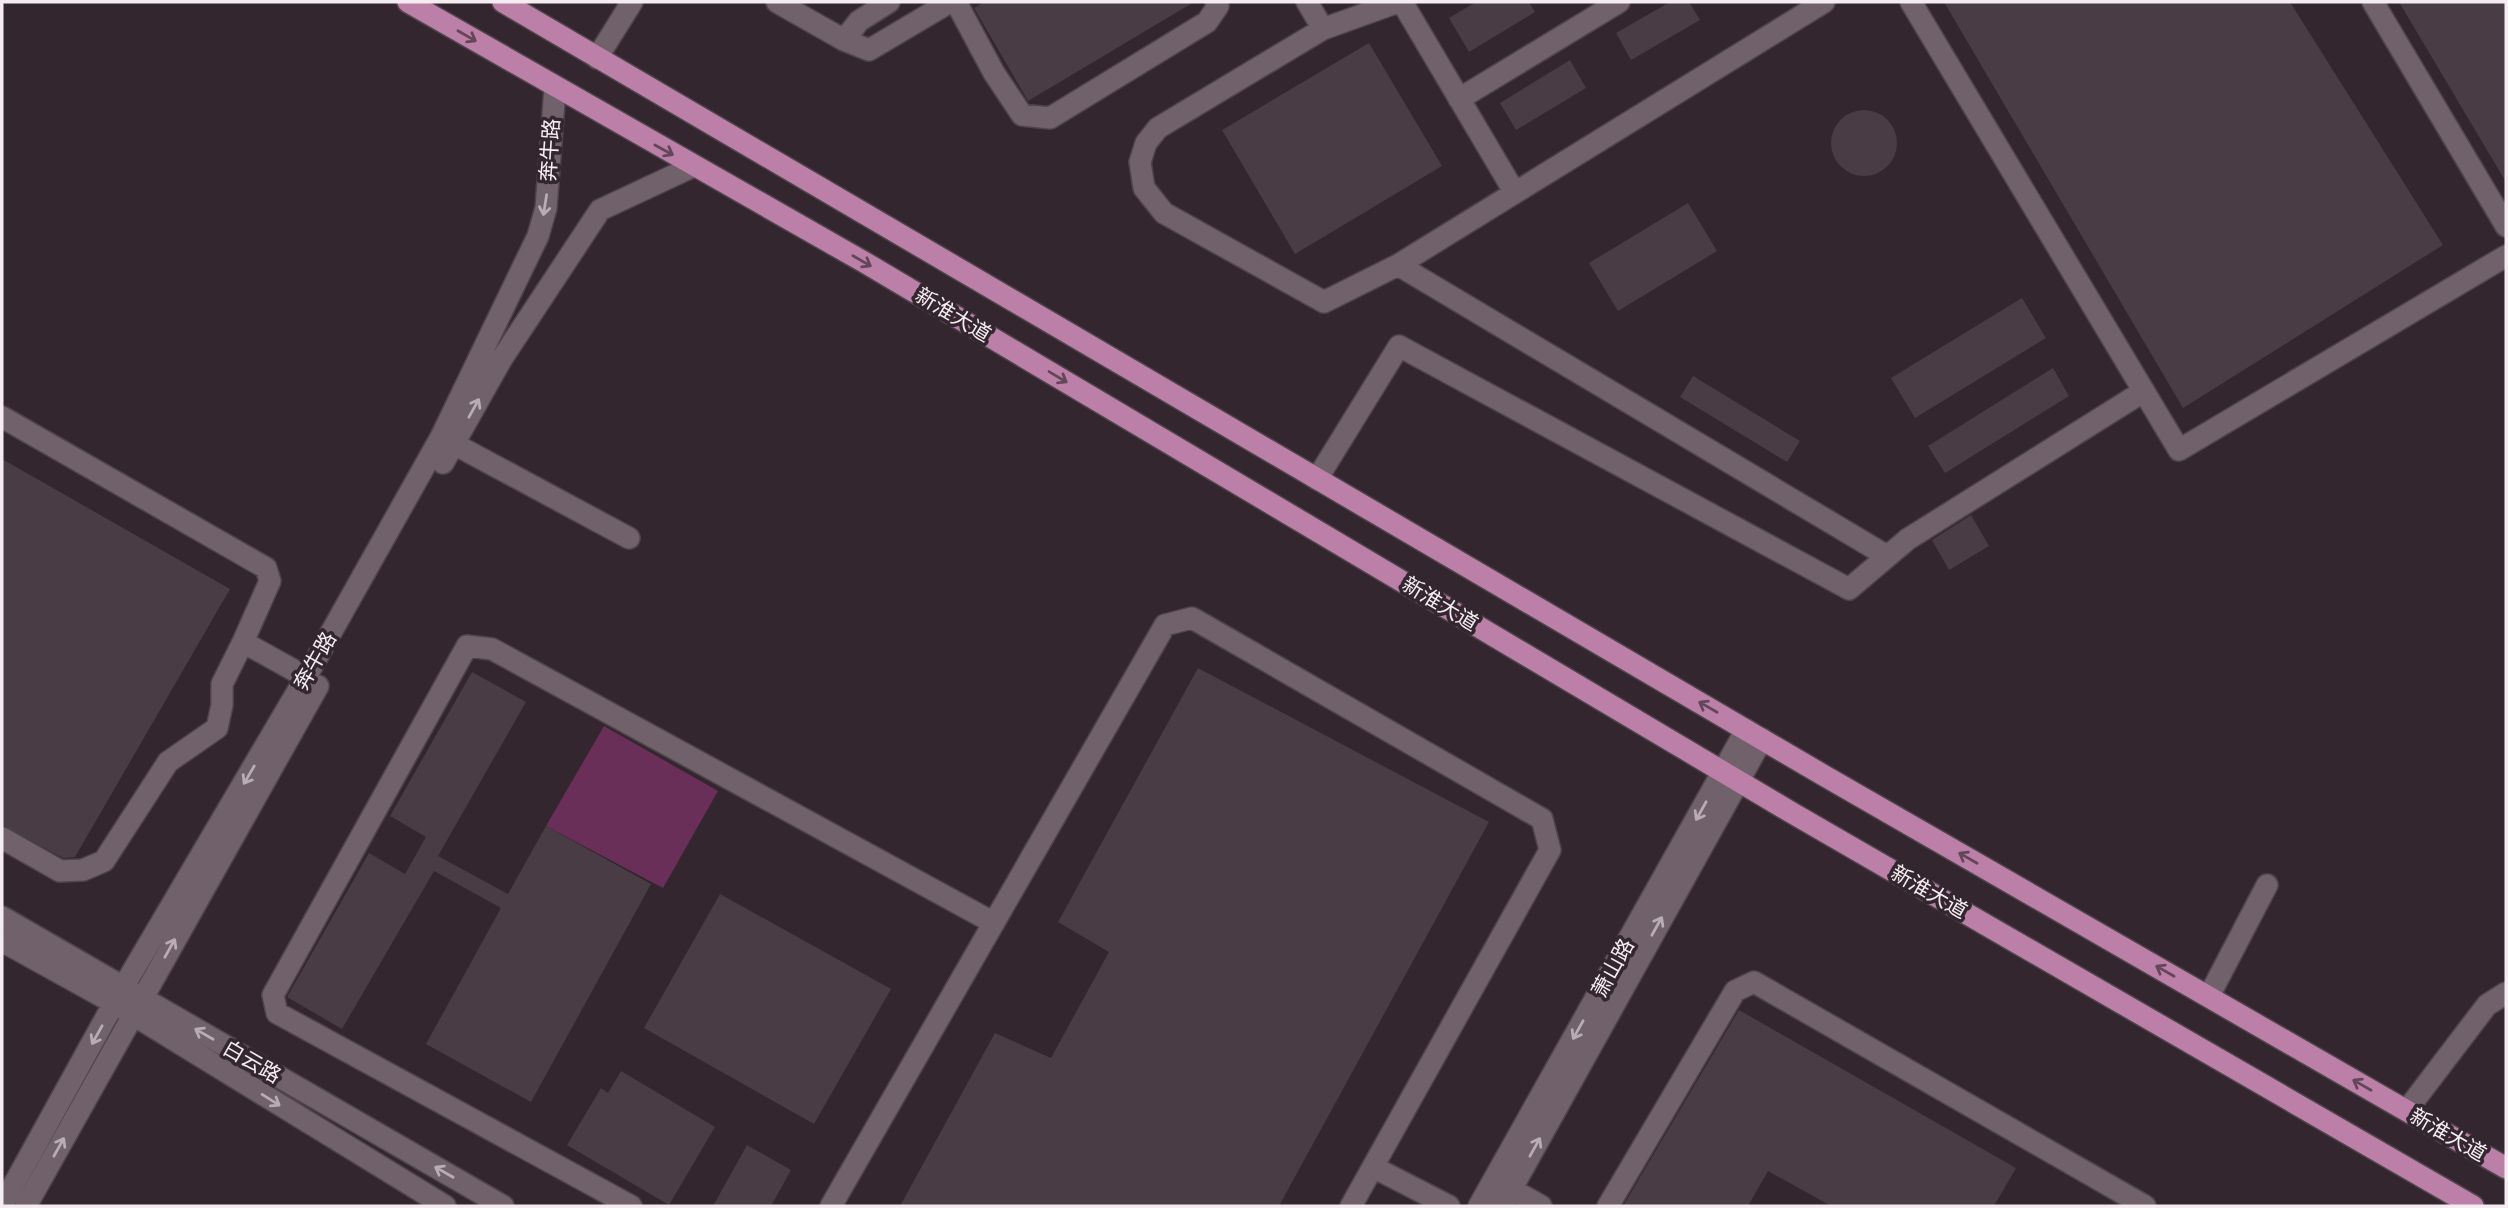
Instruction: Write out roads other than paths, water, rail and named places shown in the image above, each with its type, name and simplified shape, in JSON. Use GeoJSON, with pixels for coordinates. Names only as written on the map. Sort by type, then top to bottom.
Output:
{"type":"FeatureCollection","features":[{"type":"Feature","properties":{"kind":"main road","name":"新淮大道"},"geometry":{"type":"LineString","coordinates":[[408,2],[876,269],[1730,776],[2473,1206]]}},
{"type":"Feature","properties":{"kind":"main road","name":"新淮大道"},"geometry":{"type":"LineString","coordinates":[[503,2],[1754,734],[2506,1168]]}},
{"type":"Feature","properties":{"kind":"street"},"geometry":{"type":"LineString","coordinates":[[597,58],[632,2]]}},
{"type":"Feature","properties":{"kind":"street"},"geometry":{"type":"LineString","coordinates":[[777,2],[844,40],[869,50],[950,2]]}},
{"type":"Feature","properties":{"kind":"street"},"geometry":{"type":"LineString","coordinates":[[844,40],[859,21],[889,2]]}},
{"type":"Feature","properties":{"kind":"street"},"geometry":{"type":"LineString","coordinates":[[956,2],[994,73],[1022,115],[1050,118],[1207,22],[1218,6],[1216,2]]}},
{"type":"Feature","properties":{"kind":"street"},"geometry":{"type":"LineString","coordinates":[[1307,2],[1323,29]]}},
{"type":"Feature","properties":{"kind":"street"},"geometry":{"type":"LineString","coordinates":[[1515,193],[1400,2],[1323,29],[1158,128],[1142,156],[1143,188],[1164,213],[1324,302],[1398,265],[1515,193],[1824,2]]}},
{"type":"Feature","properties":{"kind":"street"},"geometry":{"type":"LineString","coordinates":[[1460,99],[1619,2]]}},
{"type":"Feature","properties":{"kind":"street"},"geometry":{"type":"LineString","coordinates":[[1911,2],[2179,450],[2506,256]]}},
{"type":"Feature","properties":{"kind":"street"},"geometry":{"type":"LineString","coordinates":[[2373,2],[2506,226]]}},
{"type":"Feature","properties":{"kind":"street","name":"奔牛路"},"geometry":{"type":"LineString","coordinates":[[2,1206],[128,1001],[448,441],[538,236],[546,208],[555,88]]}},
{"type":"Feature","properties":{"kind":"street","name":"奔牛路"},"geometry":{"type":"LineString","coordinates":[[26,1206],[128,1001],[306,677],[448,441],[600,210],[694,166]]}},
{"type":"Feature","properties":{"kind":"street"},"geometry":{"type":"LineString","coordinates":[[1398,265],[1888,556]]}},
{"type":"Feature","properties":{"kind":"street"},"geometry":{"type":"LineString","coordinates":[[1317,479],[1399,346],[1849,589],[1908,538],[2144,391]]}},
{"type":"Feature","properties":{"kind":"street"},"geometry":{"type":"LineString","coordinates":[[2,417],[266,568],[270,581],[222,684],[217,727],[167,762],[104,861],[83,870],[60,871],[2,838]]}},
{"type":"Feature","properties":{"kind":"street"},"geometry":{"type":"LineString","coordinates":[[448,441],[629,538]]}},
{"type":"Feature","properties":{"kind":"street"},"geometry":{"type":"LineString","coordinates":[[831,1206],[1165,625],[1192,618],[1542,819],[1550,850],[1351,1206]]}},
{"type":"Feature","properties":{"kind":"street"},"geometry":{"type":"LineString","coordinates":[[243,642],[306,677]]}},
{"type":"Feature","properties":{"kind":"street"},"geometry":{"type":"LineString","coordinates":[[631,1206],[278,1013],[273,995],[467,646],[492,649],[994,923]]}},
{"type":"Feature","properties":{"kind":"street","name":"萧山路"},"geometry":{"type":"LineString","coordinates":[[1479,1206],[1754,734]]}},
{"type":"Feature","properties":{"kind":"street","name":"萧山路"},"geometry":{"type":"LineString","coordinates":[[1506,1198],[1730,776]]}},
{"type":"Feature","properties":{"kind":"street"},"geometry":{"type":"LineString","coordinates":[[2209,996],[2267,885]]}},
{"type":"Feature","properties":{"kind":"street","name":"白云路"},"geometry":{"type":"LineString","coordinates":[[2,916],[128,1001],[445,1206]]}},
{"type":"Feature","properties":{"kind":"street","name":"白云路"},"geometry":{"type":"LineString","coordinates":[[2,941],[128,1001],[503,1206]]}},
{"type":"Feature","properties":{"kind":"street"},"geometry":{"type":"LineString","coordinates":[[1608,1206],[1735,990],[1754,982],[2145,1206]]}},
{"type":"Feature","properties":{"kind":"street"},"geometry":{"type":"LineString","coordinates":[[2407,1110],[2487,1005],[2505,995]]}},
{"type":"Feature","properties":{"kind":"street"},"geometry":{"type":"LineString","coordinates":[[1373,1167],[1449,1206]]}},
{"type":"Feature","properties":{"kind":"street"},"geometry":{"type":"LineString","coordinates":[[1506,1198],[1541,1206]]}}]}
